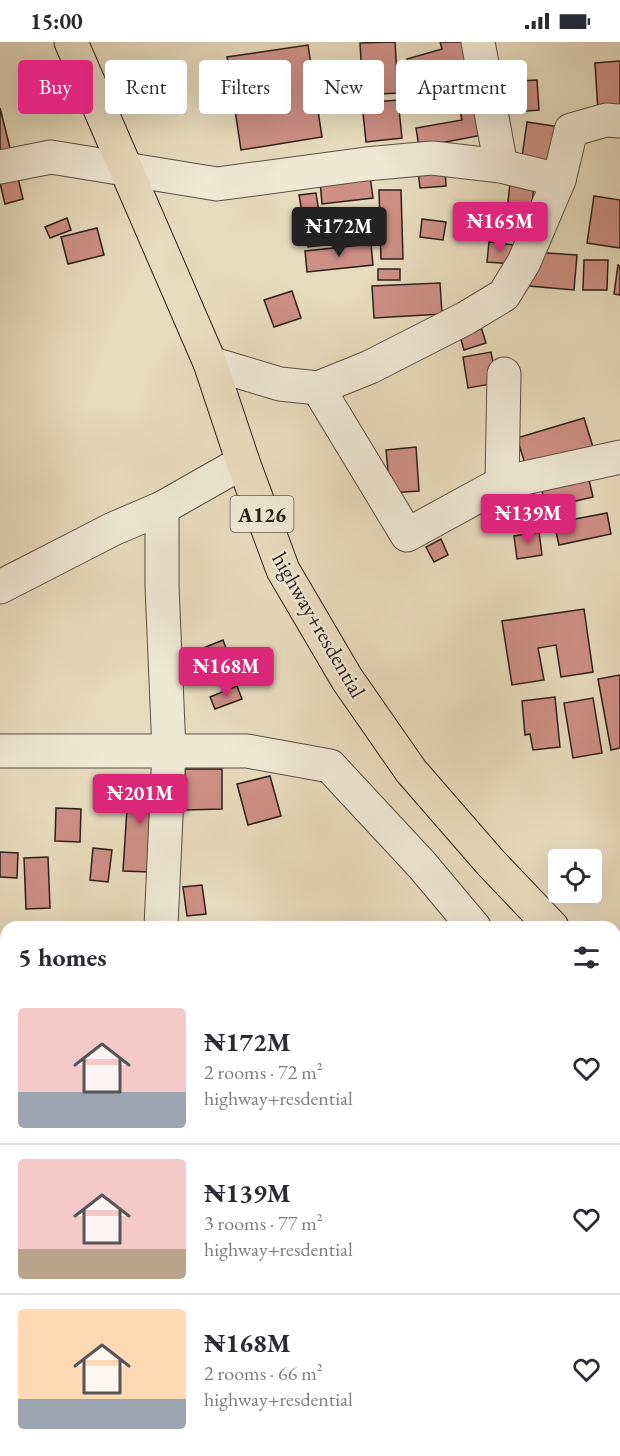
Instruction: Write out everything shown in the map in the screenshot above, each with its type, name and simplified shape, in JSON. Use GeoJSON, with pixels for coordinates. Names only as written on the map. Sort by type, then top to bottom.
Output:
{"type":"FeatureCollection","features":[{"type":"Feature","properties":{"kind":"highway","name":"highway+resdential"},"geometry":{"type":"LineString","coordinates":[[71,42],[210,363],[243,462],[283,570],[347,679],[411,771],[491,863],[546,921]]}},
{"type":"Feature","properties":{"kind":"street"},"geometry":{"type":"LineString","coordinates":[[478,42],[501,166]]}},
{"type":"Feature","properties":{"kind":"street"},"geometry":{"type":"LineString","coordinates":[[210,363],[280,384],[318,388],[370,367],[466,318],[504,295],[524,262],[559,180],[571,130],[606,120],[620,121]]}},
{"type":"Feature","properties":{"kind":"street"},"geometry":{"type":"LineString","coordinates":[[0,167],[51,158],[217,184],[366,164],[432,158],[501,166],[559,180]]}},
{"type":"Feature","properties":{"kind":"street"},"geometry":{"type":"LineString","coordinates":[[502,483],[504,374]]}},
{"type":"Feature","properties":{"kind":"street"},"geometry":{"type":"LineString","coordinates":[[318,388],[407,535],[502,483],[620,457]]}},
{"type":"Feature","properties":{"kind":"street"},"geometry":{"type":"LineString","coordinates":[[0,587],[103,534],[162,508],[243,462]]}},
{"type":"Feature","properties":{"kind":"street"},"geometry":{"type":"LineString","coordinates":[[161,921],[169,751],[162,586],[162,508]]}},
{"type":"Feature","properties":{"kind":"street"},"geometry":{"type":"LineString","coordinates":[[0,751],[247,751],[330,766],[422,864],[469,921]]}},
{"type":"Feature","properties":{"kind":"building"},"geometry":{"type":"Polygon","coordinates":[[[395,42],[396,93],[384,94],[384,60],[361,60],[360,43],[395,42]]]}},
{"type":"Feature","properties":{"kind":"building"},"geometry":{"type":"Polygon","coordinates":[[[440,42],[465,42],[469,60],[407,60],[407,59],[442,49],[440,42]]]}},
{"type":"Feature","properties":{"kind":"building"},"geometry":{"type":"Polygon","coordinates":[[[308,45],[310,60],[303,60],[303,114],[318,114],[322,137],[241,150],[236,114],[291,114],[291,60],[227,60],[227,57],[308,45]]]}},
{"type":"Feature","properties":{"kind":"building"},"geometry":{"type":"Polygon","coordinates":[[[620,61],[620,110],[598,111],[595,63],[620,61]]]}},
{"type":"Feature","properties":{"kind":"building"},"geometry":{"type":"Polygon","coordinates":[[[537,80],[539,110],[527,111],[527,81],[537,80]]]}},
{"type":"Feature","properties":{"kind":"building"},"geometry":{"type":"Polygon","coordinates":[[[396,100],[396,114],[399,114],[402,138],[366,142],[363,114],[384,114],[384,101],[396,100]]]}},
{"type":"Feature","properties":{"kind":"building"},"geometry":{"type":"Polygon","coordinates":[[[0,108],[11,152],[0,154],[0,108]]]}},
{"type":"Feature","properties":{"kind":"building"},"geometry":{"type":"Polygon","coordinates":[[[461,114],[484,114],[488,134],[419,147],[416,128],[462,120],[461,114]]]}},
{"type":"Feature","properties":{"kind":"building"},"geometry":{"type":"Polygon","coordinates":[[[527,122],[560,127],[556,162],[522,157],[527,122]]]}},
{"type":"Feature","properties":{"kind":"building"},"geometry":{"type":"Polygon","coordinates":[[[445,169],[446,186],[420,188],[418,171],[445,169]]]}},
{"type":"Feature","properties":{"kind":"building"},"geometry":{"type":"Polygon","coordinates":[[[370,176],[373,198],[322,204],[320,181],[370,176]]]}},
{"type":"Feature","properties":{"kind":"building"},"geometry":{"type":"Polygon","coordinates":[[[18,178],[23,199],[5,204],[0,183],[18,178]]]}},
{"type":"Feature","properties":{"kind":"building"},"geometry":{"type":"Polygon","coordinates":[[[510,183],[534,186],[530,222],[506,220],[510,183]]]}},
{"type":"Feature","properties":{"kind":"building"},"geometry":{"type":"Polygon","coordinates":[[[379,190],[401,190],[403,259],[381,259],[379,190]]]}},
{"type":"Feature","properties":{"kind":"building"},"geometry":{"type":"Polygon","coordinates":[[[316,193],[324,245],[308,247],[299,195],[316,193]]]}},
{"type":"Feature","properties":{"kind":"building"},"geometry":{"type":"Polygon","coordinates":[[[594,196],[620,200],[620,248],[587,243],[594,196]]]}},
{"type":"Feature","properties":{"kind":"building"},"geometry":{"type":"Polygon","coordinates":[[[67,218],[71,230],[50,238],[45,227],[67,218]]]}},
{"type":"Feature","properties":{"kind":"building"},"geometry":{"type":"Polygon","coordinates":[[[422,219],[446,222],[443,240],[420,237],[422,219]]]}},
{"type":"Feature","properties":{"kind":"building"},"geometry":{"type":"Polygon","coordinates":[[[97,228],[104,255],[68,264],[61,237],[97,228]]]}},
{"type":"Feature","properties":{"kind":"building"},"geometry":{"type":"Polygon","coordinates":[[[489,242],[514,245],[512,264],[487,262],[489,242]]]}},
{"type":"Feature","properties":{"kind":"building"},"geometry":{"type":"Polygon","coordinates":[[[371,244],[373,265],[307,272],[305,251],[371,244]]]}},
{"type":"Feature","properties":{"kind":"building"},"geometry":{"type":"Polygon","coordinates":[[[532,252],[577,255],[574,290],[529,286],[532,252]]]}},
{"type":"Feature","properties":{"kind":"building"},"geometry":{"type":"Polygon","coordinates":[[[584,260],[608,260],[607,290],[583,290],[584,260]]]}},
{"type":"Feature","properties":{"kind":"building"},"geometry":{"type":"Polygon","coordinates":[[[618,265],[620,266],[620,295],[614,294],[618,265]]]}},
{"type":"Feature","properties":{"kind":"building"},"geometry":{"type":"Polygon","coordinates":[[[378,269],[400,269],[400,280],[378,280],[378,269]]]}},
{"type":"Feature","properties":{"kind":"building"},"geometry":{"type":"Polygon","coordinates":[[[440,283],[442,314],[374,318],[372,286],[440,283]]]}},
{"type":"Feature","properties":{"kind":"building"},"geometry":{"type":"Polygon","coordinates":[[[292,291],[301,318],[274,327],[264,300],[292,291]]]}},
{"type":"Feature","properties":{"kind":"building"},"geometry":{"type":"Polygon","coordinates":[[[481,327],[486,343],[464,350],[459,333],[481,327]]]}},
{"type":"Feature","properties":{"kind":"building"},"geometry":{"type":"Polygon","coordinates":[[[491,352],[497,383],[468,388],[463,357],[491,352]]]}},
{"type":"Feature","properties":{"kind":"building"},"geometry":{"type":"Polygon","coordinates":[[[584,418],[593,447],[526,467],[517,438],[584,418]]]}},
{"type":"Feature","properties":{"kind":"building"},"geometry":{"type":"Polygon","coordinates":[[[416,447],[419,491],[390,493],[386,450],[416,447]]]}},
{"type":"Feature","properties":{"kind":"building"},"geometry":{"type":"Polygon","coordinates":[[[589,480],[593,497],[546,508],[542,491],[589,480]]]}},
{"type":"Feature","properties":{"kind":"building"},"geometry":{"type":"Polygon","coordinates":[[[533,487],[539,516],[520,520],[514,491],[533,487]]]}},
{"type":"Feature","properties":{"kind":"building"},"geometry":{"type":"Polygon","coordinates":[[[607,513],[611,534],[559,545],[554,523],[607,513]]]}},
{"type":"Feature","properties":{"kind":"building"},"geometry":{"type":"Polygon","coordinates":[[[539,532],[542,555],[517,559],[514,536],[539,532]]]}},
{"type":"Feature","properties":{"kind":"building"},"geometry":{"type":"Polygon","coordinates":[[[441,539],[448,555],[434,562],[426,547],[441,539]]]}},
{"type":"Feature","properties":{"kind":"building"},"geometry":{"type":"Polygon","coordinates":[[[584,609],[593,672],[561,677],[556,645],[538,648],[544,680],[512,685],[502,621],[584,609]]]}},
{"type":"Feature","properties":{"kind":"building"},"geometry":{"type":"Polygon","coordinates":[[[223,640],[229,656],[207,664],[201,649],[223,640]]]}},
{"type":"Feature","properties":{"kind":"building"},"geometry":{"type":"Polygon","coordinates":[[[620,675],[620,748],[611,750],[598,679],[620,675]]]}},
{"type":"Feature","properties":{"kind":"building"},"geometry":{"type":"Polygon","coordinates":[[[237,686],[242,699],[215,709],[210,697],[237,686]]]}},
{"type":"Feature","properties":{"kind":"building"},"geometry":{"type":"Polygon","coordinates":[[[555,697],[560,747],[533,750],[530,734],[525,735],[522,701],[555,697]]]}},
{"type":"Feature","properties":{"kind":"building"},"geometry":{"type":"Polygon","coordinates":[[[593,698],[602,753],[573,758],[564,703],[593,698]]]}},
{"type":"Feature","properties":{"kind":"building"},"geometry":{"type":"Polygon","coordinates":[[[185,769],[222,769],[222,809],[186,810],[185,769]]]}},
{"type":"Feature","properties":{"kind":"building"},"geometry":{"type":"Polygon","coordinates":[[[270,776],[281,816],[248,825],[237,784],[270,776]]]}},
{"type":"Feature","properties":{"kind":"building"},"geometry":{"type":"Polygon","coordinates":[[[129,777],[157,779],[151,872],[123,871],[129,777]]]}},
{"type":"Feature","properties":{"kind":"building"},"geometry":{"type":"Polygon","coordinates":[[[56,808],[81,809],[80,842],[55,841],[56,808]]]}},
{"type":"Feature","properties":{"kind":"building"},"geometry":{"type":"Polygon","coordinates":[[[93,848],[112,850],[108,882],[90,880],[93,848]]]}},
{"type":"Feature","properties":{"kind":"building"},"geometry":{"type":"Polygon","coordinates":[[[0,852],[18,853],[17,878],[0,877],[0,852]]]}},
{"type":"Feature","properties":{"kind":"building"},"geometry":{"type":"Polygon","coordinates":[[[48,857],[50,908],[26,909],[24,858],[48,857]]]}},
{"type":"Feature","properties":{"kind":"building"},"geometry":{"type":"Polygon","coordinates":[[[202,885],[206,914],[187,916],[183,887],[202,885]]]}}]}
